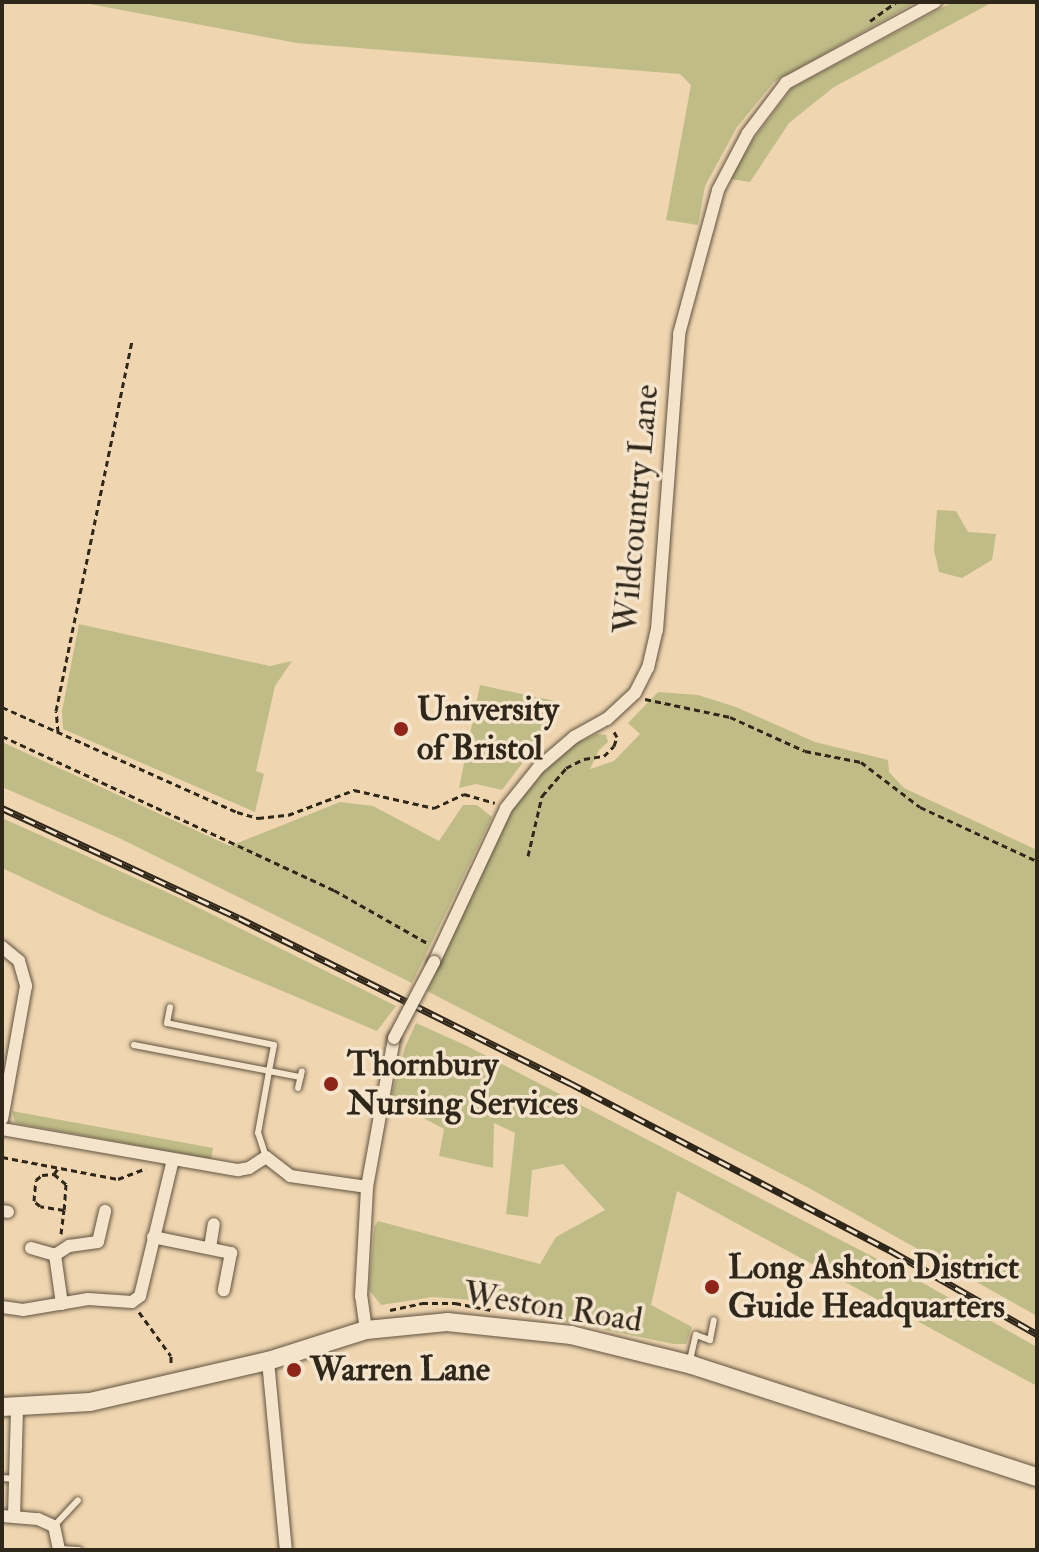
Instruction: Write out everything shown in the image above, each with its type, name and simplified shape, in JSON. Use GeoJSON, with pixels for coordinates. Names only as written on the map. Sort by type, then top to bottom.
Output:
{"type":"FeatureCollection","features":[{"type":"Feature","properties":{"kind":"street","name":"Wildcountry Lane"},"geometry":{"type":"LineString","coordinates":[[366,1330],[361,1296],[367,1187],[394,1038],[437,956],[506,808],[538,768],[574,737],[607,719],[635,693],[648,668],[657,630],[679,334],[718,190],[748,133],[786,83],[935,2]]}},
{"type":"Feature","properties":{"kind":"street"},"geometry":{"type":"LineString","coordinates":[[2,947],[19,961],[26,986],[2,1119]]}},
{"type":"Feature","properties":{"kind":"street"},"geometry":{"type":"LineString","coordinates":[[2,1129],[172,1166],[238,1170],[249,1168],[266,1157],[290,1176],[367,1187]]}},
{"type":"Feature","properties":{"kind":"street"},"geometry":{"type":"LineString","coordinates":[[2,1307],[23,1310],[88,1299],[132,1302],[144,1287],[153,1237],[172,1166]]}},
{"type":"Feature","properties":{"kind":"street"},"geometry":{"type":"LineString","coordinates":[[31,1248],[57,1252],[98,1242],[105,1211]]}},
{"type":"Feature","properties":{"kind":"street"},"geometry":{"type":"LineString","coordinates":[[210,1248],[214,1224]]}},
{"type":"Feature","properties":{"kind":"street"},"geometry":{"type":"LineString","coordinates":[[153,1237],[231,1253],[224,1290]]}},
{"type":"Feature","properties":{"kind":"street"},"geometry":{"type":"LineString","coordinates":[[57,1252],[62,1304]]}},
{"type":"Feature","properties":{"kind":"street","name":"Weston Road"},"geometry":{"type":"LineString","coordinates":[[9,1407],[90,1402],[268,1361],[366,1330],[410,1323],[504,1326],[571,1335],[689,1364],[1037,1477]]}},
{"type":"Feature","properties":{"kind":"street"},"geometry":{"type":"LineString","coordinates":[[268,1361],[286,1550]]}},
{"type":"Feature","properties":{"kind":"street"},"geometry":{"type":"LineString","coordinates":[[9,1407],[8,1516],[38,1519],[54,1526],[59,1550]]}},
{"type":"Feature","properties":{"kind":"lane"},"geometry":{"type":"LineString","coordinates":[[170,1007],[167,1023],[274,1045],[258,1133],[266,1157]]}},
{"type":"Feature","properties":{"kind":"lane"},"geometry":{"type":"LineString","coordinates":[[134,1045],[243,1067],[301,1074],[298,1088]]}},
{"type":"Feature","properties":{"kind":"lane"},"geometry":{"type":"LineString","coordinates":[[241,1075],[243,1067]]}},
{"type":"Feature","properties":{"kind":"lane"},"geometry":{"type":"LineString","coordinates":[[689,1364],[696,1335],[710,1340],[714,1320]]}},
{"type":"Feature","properties":{"kind":"lane"},"geometry":{"type":"LineString","coordinates":[[54,1526],[78,1500]]}},
{"type":"Feature","properties":{"kind":"lane"},"geometry":{"type":"LineString","coordinates":[[59,1550],[79,1550]]}},
{"type":"Feature","properties":{"kind":"path"},"geometry":{"type":"LineString","coordinates":[[58,732],[56,711],[132,341]]}},
{"type":"Feature","properties":{"kind":"path"},"geometry":{"type":"LineString","coordinates":[[635,693],[649,701],[730,717],[805,751],[861,762],[920,807],[1037,861]]}},
{"type":"Feature","properties":{"kind":"path"},"geometry":{"type":"LineString","coordinates":[[2,707],[237,812],[258,818],[288,815],[354,790],[434,808],[464,794],[506,808]]}},
{"type":"Feature","properties":{"kind":"path"},"geometry":{"type":"LineString","coordinates":[[528,856],[542,796],[566,768],[584,759],[604,756],[614,746],[617,737],[607,719]]}},
{"type":"Feature","properties":{"kind":"path"},"geometry":{"type":"LineString","coordinates":[[2,736],[334,890],[437,956]]}},
{"type":"Feature","properties":{"kind":"path"},"geometry":{"type":"LineString","coordinates":[[2,1157],[118,1179],[140,1168],[172,1166]]}},
{"type":"Feature","properties":{"kind":"path"},"geometry":{"type":"LineString","coordinates":[[54,1174],[59,1167]]}},
{"type":"Feature","properties":{"kind":"path"},"geometry":{"type":"LineString","coordinates":[[57,1252],[64,1210],[65,1181],[54,1174],[42,1175],[36,1180],[34,1201],[40,1206],[64,1210]]}},
{"type":"Feature","properties":{"kind":"path"},"geometry":{"type":"LineString","coordinates":[[132,1302],[171,1356],[173,1381]]}},
{"type":"Feature","properties":{"kind":"shaded area"},"geometry":{"type":"Polygon","coordinates":[[[79,2],[916,2],[774,82],[737,127],[705,186],[698,225],[666,220],[691,85],[680,74],[297,43],[79,2]]]}},
{"type":"Feature","properties":{"kind":"shaded area"},"geometry":{"type":"Polygon","coordinates":[[[953,2],[993,2],[834,87],[789,123],[750,182],[730,179],[753,140],[792,88],[953,2]]]}},
{"type":"Feature","properties":{"kind":"shaded area"},"geometry":{"type":"Polygon","coordinates":[[[937,510],[956,511],[968,532],[996,534],[992,560],[962,578],[939,572],[934,550],[937,510]]]}},
{"type":"Feature","properties":{"kind":"shaded area"},"geometry":{"type":"Polygon","coordinates":[[[79,624],[270,666],[292,661],[275,686],[256,771],[264,774],[255,812],[63,729],[62,711],[79,624]]]}},
{"type":"Feature","properties":{"kind":"shaded area"},"geometry":{"type":"Polygon","coordinates":[[[480,685],[555,701],[559,715],[502,790],[476,784],[459,788],[480,685]]]}},
{"type":"Feature","properties":{"kind":"shaded area"},"geometry":{"type":"Polygon","coordinates":[[[658,692],[698,695],[736,707],[815,742],[888,760],[889,772],[904,788],[1037,850],[1037,1316],[809,1188],[427,991],[510,811],[541,772],[574,744],[597,734],[606,735],[608,742],[599,750],[590,769],[614,761],[640,734],[628,723],[658,692]]]}},
{"type":"Feature","properties":{"kind":"shaded area"},"geometry":{"type":"Polygon","coordinates":[[[2,742],[230,846],[340,802],[373,806],[439,841],[463,805],[477,805],[492,817],[412,983],[119,838],[2,787],[2,742]]]}},
{"type":"Feature","properties":{"kind":"shaded area"},"geometry":{"type":"Polygon","coordinates":[[[2,818],[173,895],[396,1006],[377,1031],[102,915],[2,868],[2,818]]]}},
{"type":"Feature","properties":{"kind":"shaded area"},"geometry":{"type":"Polygon","coordinates":[[[416,1023],[465,1045],[912,1277],[1037,1347],[1037,1386],[677,1191],[651,1305],[692,1327],[686,1344],[507,1310],[486,1301],[433,1297],[381,1305],[369,1290],[374,1227],[378,1221],[540,1264],[556,1237],[605,1210],[563,1164],[532,1170],[528,1217],[506,1214],[515,1133],[494,1123],[493,1168],[439,1156],[444,1129],[390,1100],[405,1047],[416,1023]]]}},
{"type":"Feature","properties":{"kind":"shaded area"},"geometry":{"type":"Polygon","coordinates":[[[12,1111],[213,1148],[211,1159],[21,1124],[15,1122],[12,1111]]]}},
{"type":"Feature","properties":{"kind":"railway"},"geometry":{"type":"LineString","coordinates":[[2,808],[239,918],[570,1083],[893,1252],[1037,1334]]}},
{"type":"Feature","properties":{"kind":"place","name":"University of Bristol"},"geometry":{"type":"Point","coordinates":[401,729]}},
{"type":"Feature","properties":{"kind":"place","name":"Thornbury Nursing Services"},"geometry":{"type":"Point","coordinates":[331,1084]}},
{"type":"Feature","properties":{"kind":"place","name":"Long Ashton District Guide Headquarters"},"geometry":{"type":"Point","coordinates":[712,1287]}},
{"type":"Feature","properties":{"kind":"place","name":"Warren Lane"},"geometry":{"type":"Point","coordinates":[294,1370]}}]}
